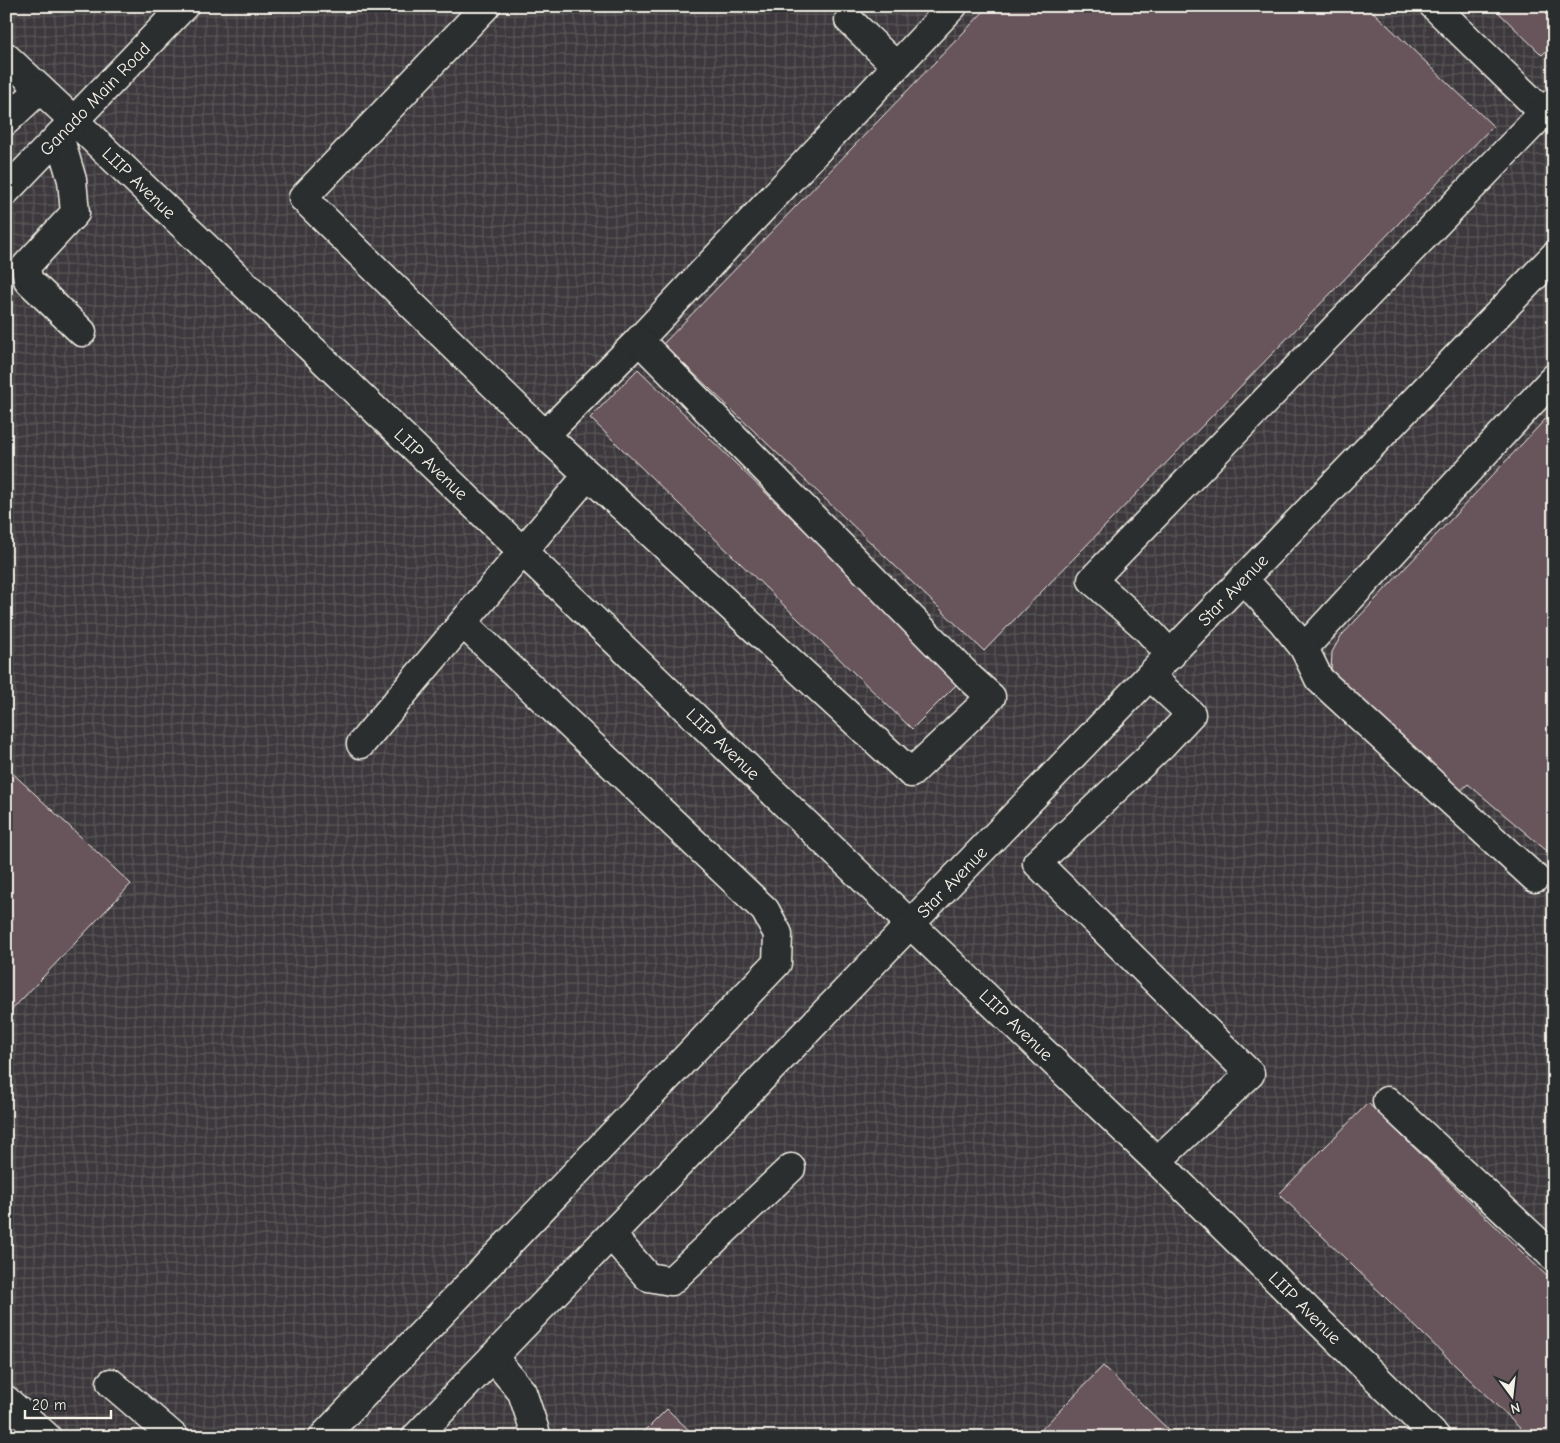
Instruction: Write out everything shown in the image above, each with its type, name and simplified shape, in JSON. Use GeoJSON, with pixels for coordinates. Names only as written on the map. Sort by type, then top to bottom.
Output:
{"type":"FeatureCollection","features":[{"type":"Feature","properties":{"kind":"street","name":"Ganado Main Road"},"geometry":{"type":"LineString","coordinates":[[6,191],[184,6]]}},
{"type":"Feature","properties":{"kind":"street"},"geometry":{"type":"LineString","coordinates":[[486,6],[303,198],[545,435],[911,773],[991,697],[969,677],[639,340]]}},
{"type":"Feature","properties":{"kind":"street"},"geometry":{"type":"LineString","coordinates":[[545,435],[639,340],[953,6]]}},
{"type":"Feature","properties":{"kind":"street"},"geometry":{"type":"LineString","coordinates":[[1171,654],[1145,627],[1092,580],[1549,108],[1434,6]]}},
{"type":"Feature","properties":{"kind":"street"},"geometry":{"type":"LineString","coordinates":[[849,20],[896,66]]}},
{"type":"Feature","properties":{"kind":"street","name":"LIIP Avenue"},"geometry":{"type":"LineString","coordinates":[[6,57],[40,89],[66,128],[522,552],[1157,1160],[1436,1437]]}},
{"type":"Feature","properties":{"kind":"street"},"geometry":{"type":"LineString","coordinates":[[6,121],[40,89]]}},
{"type":"Feature","properties":{"kind":"street"},"geometry":{"type":"LineString","coordinates":[[66,128],[75,213],[26,266],[28,280],[82,332]]}},
{"type":"Feature","properties":{"kind":"street","name":"Star Avenue"},"geometry":{"type":"LineString","coordinates":[[416,1437],[1554,256]]}},
{"type":"Feature","properties":{"kind":"street"},"geometry":{"type":"LineString","coordinates":[[1304,648],[1554,378]]}},
{"type":"Feature","properties":{"kind":"street"},"geometry":{"type":"LineString","coordinates":[[362,744],[588,475]]}},
{"type":"Feature","properties":{"kind":"street"},"geometry":{"type":"LineString","coordinates":[[1243,579],[1304,648],[1319,679],[1535,878]]}},
{"type":"Feature","properties":{"kind":"street"},"geometry":{"type":"LineString","coordinates":[[323,1437],[777,963],[778,934],[765,910],[463,623]]}},
{"type":"Feature","properties":{"kind":"street"},"geometry":{"type":"LineString","coordinates":[[1150,676],[1191,714],[1162,745],[1037,863],[1250,1074],[1157,1160]]}},
{"type":"Feature","properties":{"kind":"street"},"geometry":{"type":"LineString","coordinates":[[1387,1101],[1554,1257]]}},
{"type":"Feature","properties":{"kind":"street"},"geometry":{"type":"LineString","coordinates":[[611,1235],[648,1277],[672,1281],[791,1168]]}},
{"type":"Feature","properties":{"kind":"street"},"geometry":{"type":"LineString","coordinates":[[493,1357],[522,1392],[537,1437]]}},
{"type":"Feature","properties":{"kind":"street"},"geometry":{"type":"LineString","coordinates":[[111,1383],[174,1437]]}},
{"type":"Feature","properties":{"kind":"street"},"geometry":{"type":"LineString","coordinates":[[6,1400],[47,1437]]}},
{"type":"Feature","properties":{"kind":"shaded area"},"geometry":{"type":"Polygon","coordinates":[[[6,6],[1554,6],[1554,1437],[6,1437],[6,6]]]}},
{"type":"Feature","properties":{"kind":"building"},"geometry":{"type":"Polygon","coordinates":[[[989,6],[1367,6],[1493,126],[984,651],[663,344],[989,6]]]}},
{"type":"Feature","properties":{"kind":"building"},"geometry":{"type":"Polygon","coordinates":[[[1492,6],[1554,6],[1554,43],[1542,55],[1492,6]]]}},
{"type":"Feature","properties":{"kind":"building"},"geometry":{"type":"Polygon","coordinates":[[[638,369],[960,681],[912,729],[590,418],[638,369]]]}},
{"type":"Feature","properties":{"kind":"building"},"geometry":{"type":"Polygon","coordinates":[[[1554,410],[1554,857],[1468,784],[1457,794],[1341,688],[1331,671],[1332,652],[1341,636],[1554,410]]]}},
{"type":"Feature","properties":{"kind":"building"},"geometry":{"type":"Polygon","coordinates":[[[6,767],[131,884],[6,1016],[6,767]]]}},
{"type":"Feature","properties":{"kind":"building"},"geometry":{"type":"Polygon","coordinates":[[[1368,1103],[1554,1283],[1554,1434],[1551,1437],[1529,1437],[1279,1194],[1368,1103]]]}},
{"type":"Feature","properties":{"kind":"building"},"geometry":{"type":"Polygon","coordinates":[[[1103,1366],[1176,1437],[1034,1437],[1103,1366]]]}},
{"type":"Feature","properties":{"kind":"building"},"geometry":{"type":"Polygon","coordinates":[[[667,1409],[696,1437],[639,1437],[667,1409]]]}},
{"type":"Feature","properties":{"kind":"building"},"geometry":{"type":"Polygon","coordinates":[[[6,1415],[29,1437],[6,1437],[6,1415]]]}}]}
